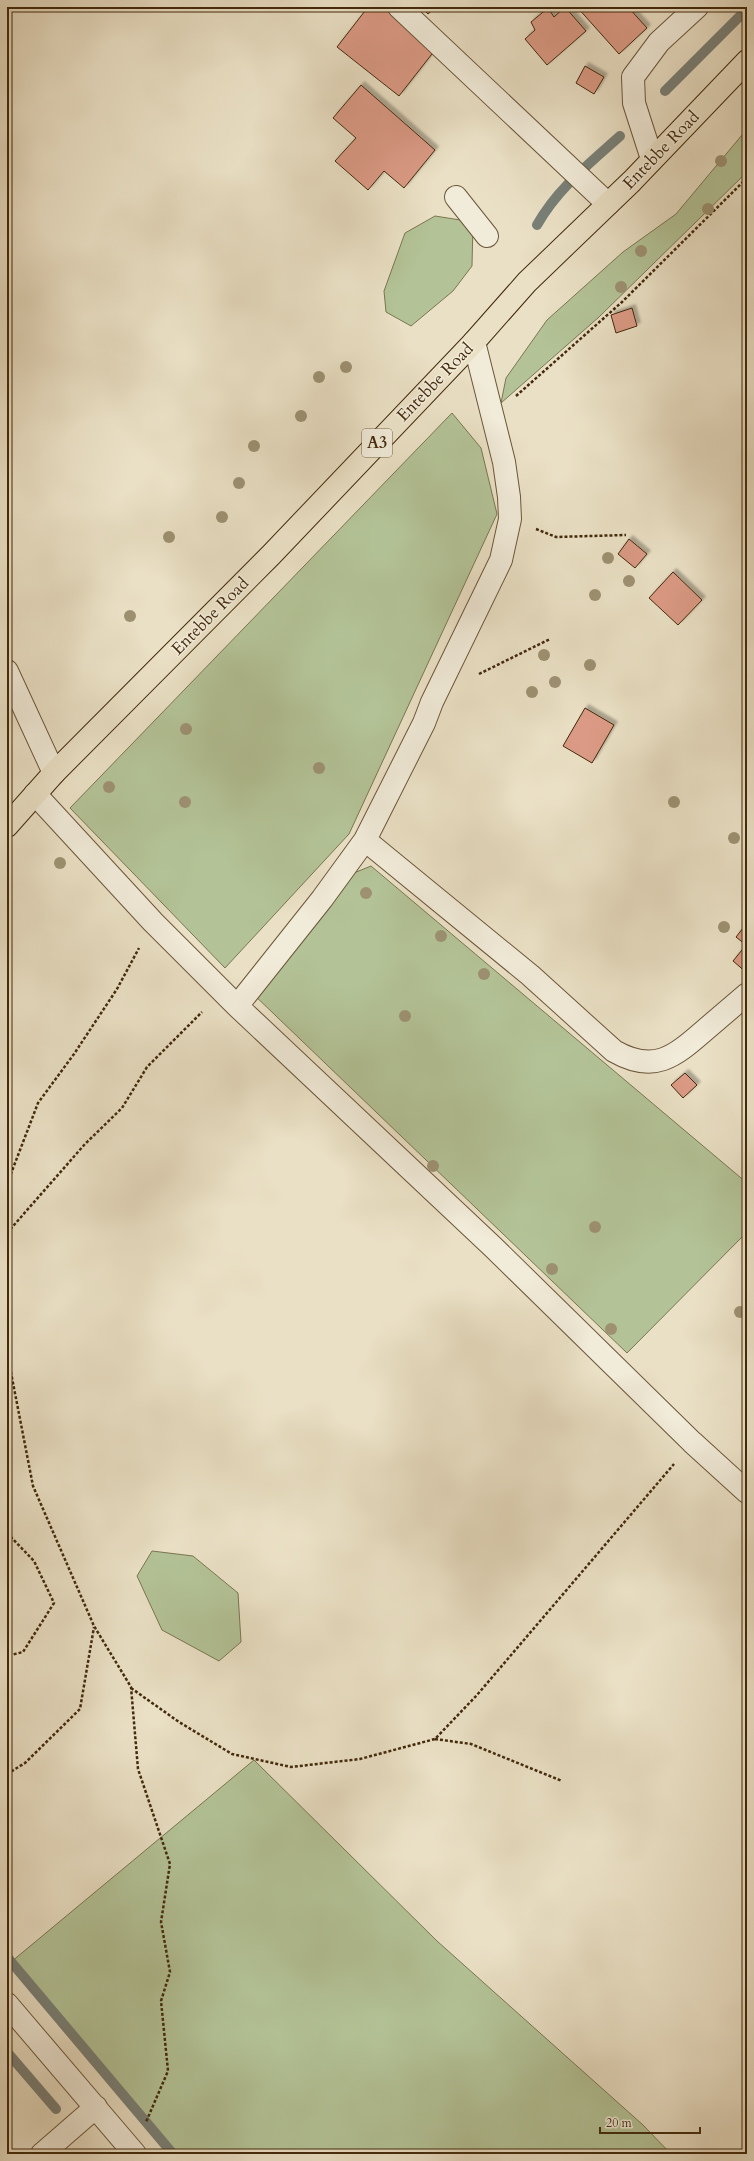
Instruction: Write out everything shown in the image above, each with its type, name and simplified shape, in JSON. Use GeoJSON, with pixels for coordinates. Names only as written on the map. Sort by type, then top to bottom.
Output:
{"type":"FeatureCollection","features":[{"type":"Feature","properties":{"kind":"main road","name":"Entebbe Road"},"geometry":{"type":"LineString","coordinates":[[7,826],[54,773],[271,555],[474,342],[527,282],[608,204],[747,61]]}},
{"type":"Feature","properties":{"kind":"street"},"geometry":{"type":"LineString","coordinates":[[399,7],[608,204]]}},
{"type":"Feature","properties":{"kind":"street"},"geometry":{"type":"LineString","coordinates":[[652,158],[634,103],[633,77],[659,42],[696,7]]}},
{"type":"Feature","properties":{"kind":"street"},"geometry":{"type":"LineString","coordinates":[[456,197],[487,236]]}},
{"type":"Feature","properties":{"kind":"street"},"geometry":{"type":"LineString","coordinates":[[230,999],[322,899],[365,840],[424,723],[432,702],[501,560],[510,519],[509,497],[504,462],[474,342]]}},
{"type":"Feature","properties":{"kind":"street"},"geometry":{"type":"LineString","coordinates":[[7,671],[54,773]]}},
{"type":"Feature","properties":{"kind":"street"},"geometry":{"type":"LineString","coordinates":[[35,794],[153,922],[230,999],[493,1247],[692,1442],[747,1492]]}},
{"type":"Feature","properties":{"kind":"street"},"geometry":{"type":"LineString","coordinates":[[365,840],[530,975],[614,1052],[629,1060],[644,1062],[663,1060],[679,1052],[747,994]]}},
{"type":"Feature","properties":{"kind":"street"},"geometry":{"type":"LineString","coordinates":[[7,2004],[135,2153]]}},
{"type":"Feature","properties":{"kind":"street"},"geometry":{"type":"LineString","coordinates":[[42,2154],[96,2107]]}},
{"type":"Feature","properties":{"kind":"path"},"geometry":{"type":"LineString","coordinates":[[493,417],[622,302],[747,178]]}},
{"type":"Feature","properties":{"kind":"path"},"geometry":{"type":"LineString","coordinates":[[510,519],[556,537],[626,535]]}},
{"type":"Feature","properties":{"kind":"path"},"geometry":{"type":"LineString","coordinates":[[475,676],[550,639]]}},
{"type":"Feature","properties":{"kind":"path"},"geometry":{"type":"LineString","coordinates":[[7,1184],[38,1104],[74,1054],[117,989],[153,922]]}},
{"type":"Feature","properties":{"kind":"path"},"geometry":{"type":"LineString","coordinates":[[7,1233],[85,1144],[122,1108],[147,1067],[230,999]]}},
{"type":"Feature","properties":{"kind":"path"},"geometry":{"type":"LineString","coordinates":[[7,1352],[33,1486],[94,1626],[131,1687],[179,1722],[232,1754],[290,1768],[360,1758],[435,1739],[471,1744],[562,1781]]}},
{"type":"Feature","properties":{"kind":"path"},"geometry":{"type":"LineString","coordinates":[[435,1739],[477,1695],[692,1442]]}},
{"type":"Feature","properties":{"kind":"path"},"geometry":{"type":"LineString","coordinates":[[7,1533],[34,1561],[54,1603],[23,1652],[7,1656]]}},
{"type":"Feature","properties":{"kind":"path"},"geometry":{"type":"LineString","coordinates":[[7,1774],[25,1764],[80,1709],[94,1626]]}},
{"type":"Feature","properties":{"kind":"path"},"geometry":{"type":"LineString","coordinates":[[131,1687],[138,1769],[170,1864],[161,1922],[170,1972],[161,2001],[168,2071],[135,2153]]}},
{"type":"Feature","properties":{"kind":"green space"},"geometry":{"type":"Polygon","coordinates":[[[747,129],[747,172],[599,317],[501,403],[506,378],[547,320],[623,252],[676,214],[747,129]]]}},
{"type":"Feature","properties":{"kind":"green space"},"geometry":{"type":"Polygon","coordinates":[[[435,216],[473,222],[472,266],[453,291],[411,326],[386,312],[384,291],[405,233],[435,216]]]}},
{"type":"Feature","properties":{"kind":"green space"},"geometry":{"type":"Polygon","coordinates":[[[452,413],[481,448],[497,514],[349,834],[225,968],[70,808],[452,413]]]}},
{"type":"Feature","properties":{"kind":"green space"},"geometry":{"type":"Polygon","coordinates":[[[371,866],[747,1183],[747,1232],[627,1353],[250,991],[344,877],[371,866]]]}},
{"type":"Feature","properties":{"kind":"green space"},"geometry":{"type":"Polygon","coordinates":[[[152,1551],[193,1556],[238,1593],[241,1642],[219,1661],[162,1630],[137,1576],[152,1551]]]}},
{"type":"Feature","properties":{"kind":"green space"},"geometry":{"type":"Polygon","coordinates":[[[254,1760],[437,1941],[643,2125],[671,2154],[173,2154],[11,1962],[254,1760]]]}},
{"type":"Feature","properties":{"kind":"building"},"geometry":{"type":"Polygon","coordinates":[[[368,7],[391,7],[439,45],[399,96],[337,47],[368,7]]]}},
{"type":"Feature","properties":{"kind":"building"},"geometry":{"type":"Polygon","coordinates":[[[421,7],[436,7],[428,14],[421,7]]]}},
{"type":"Feature","properties":{"kind":"building"},"geometry":{"type":"Polygon","coordinates":[[[565,7],[586,31],[547,65],[525,39],[535,30],[531,22],[548,8],[554,17],[565,7]]]}},
{"type":"Feature","properties":{"kind":"building"},"geometry":{"type":"Polygon","coordinates":[[[577,7],[628,7],[647,28],[619,54],[577,7]]]}},
{"type":"Feature","properties":{"kind":"building"},"geometry":{"type":"Polygon","coordinates":[[[585,66],[604,77],[594,94],[576,83],[585,66]]]}},
{"type":"Feature","properties":{"kind":"building"},"geometry":{"type":"Polygon","coordinates":[[[361,85],[435,150],[404,188],[384,171],[368,190],[335,161],[356,138],[333,118],[361,85]]]}},
{"type":"Feature","properties":{"kind":"building"},"geometry":{"type":"Polygon","coordinates":[[[632,308],[637,326],[616,333],[611,315],[632,308]]]}},
{"type":"Feature","properties":{"kind":"building"},"geometry":{"type":"Polygon","coordinates":[[[629,539],[647,554],[635,568],[618,554],[629,539]]]}},
{"type":"Feature","properties":{"kind":"building"},"geometry":{"type":"Polygon","coordinates":[[[673,572],[702,600],[678,625],[649,598],[673,572]]]}},
{"type":"Feature","properties":{"kind":"building"},"geometry":{"type":"Polygon","coordinates":[[[585,708],[614,725],[592,763],[563,746],[585,708]]]}},
{"type":"Feature","properties":{"kind":"building"},"geometry":{"type":"Polygon","coordinates":[[[747,923],[747,973],[733,961],[746,945],[736,937],[747,923]]]}},
{"type":"Feature","properties":{"kind":"building"},"geometry":{"type":"Polygon","coordinates":[[[685,1073],[697,1085],[683,1098],[671,1085],[685,1073]]]}},
{"type":"Feature","properties":{"kind":"waterway"},"geometry":{"type":"LineString","coordinates":[[665,91],[747,9]]}},
{"type":"Feature","properties":{"kind":"waterway"},"geometry":{"type":"LineString","coordinates":[[537,225],[545,212],[564,188],[620,136]]}},
{"type":"Feature","properties":{"kind":"waterway"},"geometry":{"type":"LineString","coordinates":[[7,1957],[173,2154]]}},
{"type":"Feature","properties":{"kind":"waterway"},"geometry":{"type":"LineString","coordinates":[[7,2052],[56,2109]]}}]}
